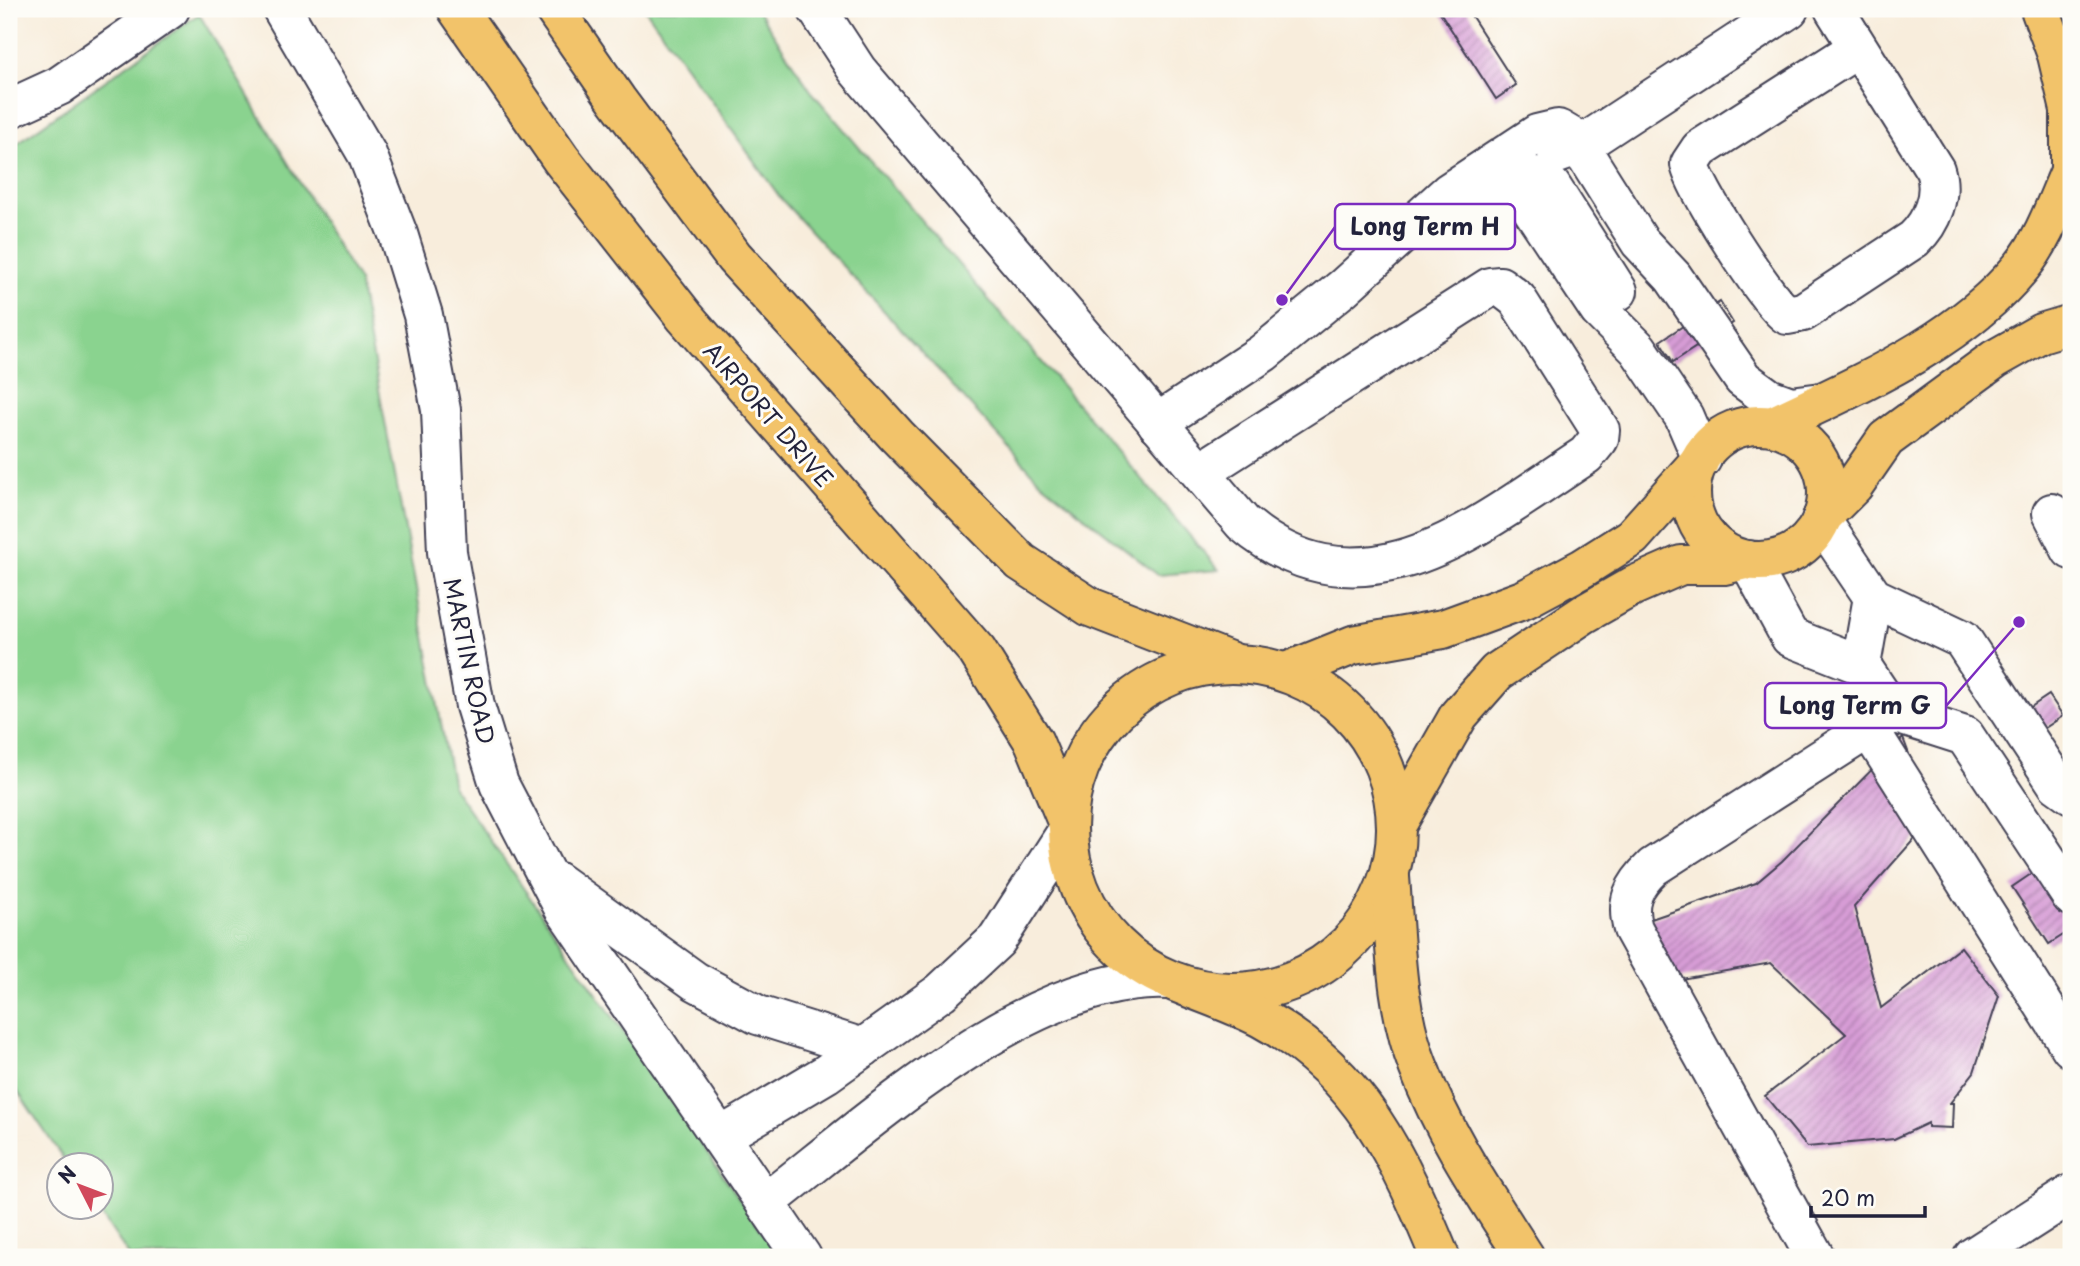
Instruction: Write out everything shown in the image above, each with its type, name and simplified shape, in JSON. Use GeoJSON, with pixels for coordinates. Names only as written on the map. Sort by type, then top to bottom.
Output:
{"type":"FeatureCollection","features":[{"type":"Feature","properties":{"kind":"main road","name":"AIRPORT DRIVE"},"geometry":{"type":"LineString","coordinates":[[457,9],[561,159],[685,317],[977,650],[1034,743],[1068,827]]}},
{"type":"Feature","properties":{"kind":"main road"},"geometry":{"type":"LineString","coordinates":[[554,9],[617,100],[734,257],[897,436],[1021,562],[1090,607],[1235,663],[1286,671],[1312,683],[1336,699],[1368,734],[1386,768],[1394,796],[1397,824],[1390,877],[1400,992],[1417,1065],[1444,1127],[1525,1257]]}},
{"type":"Feature","properties":{"kind":"main road"},"geometry":{"type":"LineString","coordinates":[[1767,426],[1822,402],[1930,345],[1992,299],[2023,265],[2040,238],[2071,176],[2070,110],[2057,55],[2040,9]]}},
{"type":"Feature","properties":{"kind":"main road"},"geometry":{"type":"LineString","coordinates":[[1822,518],[1854,485],[1886,439],[1995,359],[2041,333],[2071,324]]}},
{"type":"Feature","properties":{"kind":"main road"},"geometry":{"type":"LineString","coordinates":[[1286,671],[1353,645],[1443,629],[1525,599],[1583,568],[1632,537],[1711,446],[1728,433],[1747,426],[1767,426],[1804,442],[1817,457],[1825,476],[1828,496],[1822,518],[1814,533],[1801,547],[1784,557],[1765,561],[1681,565],[1633,586],[1584,614],[1497,672],[1459,715],[1397,824]]}},
{"type":"Feature","properties":{"kind":"main road"},"geometry":{"type":"LineString","coordinates":[[1700,461],[1692,482],[1692,503],[1698,523],[1710,540],[1725,552],[1746,560]]}},
{"type":"Feature","properties":{"kind":"main road"},"geometry":{"type":"LineString","coordinates":[[1235,663],[1203,666],[1172,675],[1143,689],[1119,709],[1098,733],[1082,761],[1072,792],[1068,827],[1071,862],[1080,893],[1096,921],[1116,945],[1141,965],[1261,1018],[1302,1046],[1332,1072],[1374,1121],[1392,1149],[1440,1257]]}},
{"type":"Feature","properties":{"kind":"main road"},"geometry":{"type":"LineString","coordinates":[[1173,981],[1208,990],[1241,992],[1274,987],[1305,975],[1333,957],[1357,934],[1376,907],[1390,877]]}},
{"type":"Feature","properties":{"kind":"lane"},"geometry":{"type":"LineString","coordinates":[[9,109],[59,86],[170,9]]}},
{"type":"Feature","properties":{"kind":"lane","name":"MARTIN ROAD"},"geometry":{"type":"LineString","coordinates":[[282,9],[367,154],[398,234],[423,315],[441,410],[447,552],[475,706],[499,784],[563,907],[802,1257]]}},
{"type":"Feature","properties":{"kind":"lane"},"geometry":{"type":"LineString","coordinates":[[817,9],[857,70],[1243,523],[1270,545],[1326,563],[1381,564],[1405,561],[1457,538],[1586,455],[1599,439],[1600,430],[1517,299],[1500,286],[1490,287],[1200,472]]}},
{"type":"Feature","properties":{"kind":"lane"},"geometry":{"type":"LineString","coordinates":[[1263,353],[1332,318],[1394,278],[1461,212],[1548,157],[1580,146],[1789,9]]}},
{"type":"Feature","properties":{"kind":"lane"},"geometry":{"type":"LineString","coordinates":[[1834,9],[1935,170],[1939,182],[1925,229],[1914,239],[1803,312],[1787,316],[1775,306],[1694,180],[1690,164],[1700,149],[1858,48]]}},
{"type":"Feature","properties":{"kind":"lane"},"geometry":{"type":"LineString","coordinates":[[1157,423],[1263,353],[1344,287],[1463,182],[1547,130],[1567,131],[1580,146],[1640,242],[1673,276],[1743,379],[1769,398],[1791,406],[1822,402]]}},
{"type":"Feature","properties":{"kind":"lane"},"geometry":{"type":"LineString","coordinates":[[1505,184],[1527,199],[1599,310],[1638,349],[1684,417],[1700,461]]}},
{"type":"Feature","properties":{"kind":"lane"},"geometry":{"type":"LineString","coordinates":[[1640,242],[1653,292],[1718,389],[1767,426]]}},
{"type":"Feature","properties":{"kind":"lane"},"geometry":{"type":"LineString","coordinates":[[2052,513],[2071,550]]}},
{"type":"Feature","properties":{"kind":"lane"},"geometry":{"type":"LineString","coordinates":[[1822,518],[1873,597],[1962,639],[2014,681],[2071,764]]}},
{"type":"Feature","properties":{"kind":"lane"},"geometry":{"type":"LineString","coordinates":[[1746,560],[1790,637],[1861,665]]}},
{"type":"Feature","properties":{"kind":"lane"},"geometry":{"type":"LineString","coordinates":[[1873,597],[1861,665],[1881,721],[2069,1039]]}},
{"type":"Feature","properties":{"kind":"lane"},"geometry":{"type":"LineString","coordinates":[[1962,639],[2057,784],[2071,794]]}},
{"type":"Feature","properties":{"kind":"lane"},"geometry":{"type":"LineString","coordinates":[[1815,1257],[1633,929],[1628,914],[1630,897],[1638,881],[1653,867],[1881,721],[1965,736],[2071,896]]}},
{"type":"Feature","properties":{"kind":"lane"},"geometry":{"type":"LineString","coordinates":[[720,1137],[826,1074],[941,992],[997,940],[1068,827]]}},
{"type":"Feature","properties":{"kind":"lane"},"geometry":{"type":"LineString","coordinates":[[546,874],[695,981],[758,1015],[863,1048]]}},
{"type":"Feature","properties":{"kind":"lane"},"geometry":{"type":"LineString","coordinates":[[765,1203],[915,1088],[998,1031],[1058,1001],[1103,985],[1142,979],[1173,981]]}},
{"type":"Feature","properties":{"kind":"lane"},"geometry":{"type":"LineString","coordinates":[[1973,1257],[2071,1194]]}},
{"type":"Feature","properties":{"kind":"green space"},"geometry":{"type":"Polygon","coordinates":[[[645,9],[757,9],[811,91],[1219,570],[1158,575],[1041,482],[782,200],[645,9]]]}},
{"type":"Feature","properties":{"kind":"green space"},"geometry":{"type":"Polygon","coordinates":[[[199,14],[359,282],[453,787],[780,1257],[130,1257],[105,1220],[116,1220],[116,1150],[57,1150],[9,1079],[9,149],[199,14]]]}},
{"type":"Feature","properties":{"kind":"building"},"geometry":{"type":"Polygon","coordinates":[[[1438,9],[1467,9],[1516,85],[1496,99],[1438,9]]]}},
{"type":"Feature","properties":{"kind":"building"},"geometry":{"type":"Polygon","coordinates":[[[1720,302],[1733,323],[1673,362],[1660,341],[1720,302]]]}},
{"type":"Feature","properties":{"kind":"building"},"geometry":{"type":"Polygon","coordinates":[[[2049,695],[2063,716],[2012,750],[1998,729],[2049,695]]]}},
{"type":"Feature","properties":{"kind":"building"},"geometry":{"type":"Polygon","coordinates":[[[1903,738],[1933,818],[1854,907],[1881,1008],[1961,947],[1999,996],[1974,1072],[1950,1103],[1953,1103],[1952,1128],[1928,1127],[1928,1123],[1894,1139],[1807,1147],[1765,1096],[1846,1034],[1771,963],[1681,979],[1625,928],[1756,883],[1782,861],[1903,738]]]}},
{"type":"Feature","properties":{"kind":"building"},"geometry":{"type":"Polygon","coordinates":[[[2071,847],[2071,930],[2049,944],[2012,887],[2071,847]]]}},
{"type":"Feature","properties":{"kind":"place","name":"Long Term H"},"geometry":{"type":"Point","coordinates":[1282,300]}},
{"type":"Feature","properties":{"kind":"place","name":"Long Term G"},"geometry":{"type":"Point","coordinates":[2019,622]}}]}
